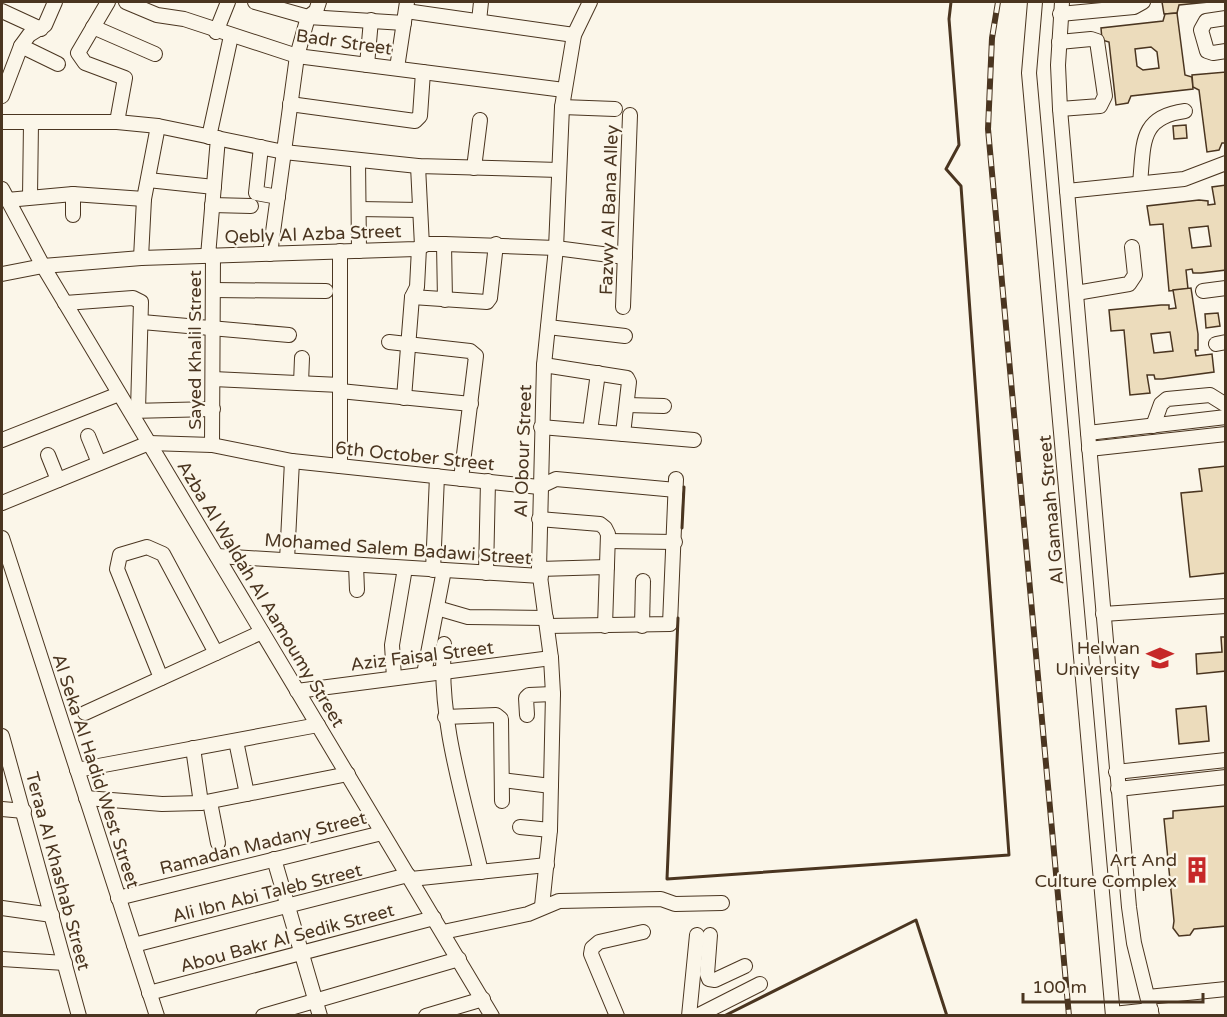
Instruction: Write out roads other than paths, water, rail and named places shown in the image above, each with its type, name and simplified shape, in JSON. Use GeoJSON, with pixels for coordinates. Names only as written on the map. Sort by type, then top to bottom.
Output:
{"type":"FeatureCollection","features":[{"type":"Feature","properties":{"kind":"street"},"geometry":{"type":"LineString","coordinates":[[2,96],[7,67],[29,35],[41,29],[55,2]]}},
{"type":"Feature","properties":{"kind":"street"},"geometry":{"type":"LineString","coordinates":[[108,2],[80,48],[79,56],[82,61],[124,78],[117,123]]}},
{"type":"Feature","properties":{"kind":"street","name":"Badr Street"},"geometry":{"type":"LineString","coordinates":[[126,2],[157,15],[184,19],[216,32],[297,56],[564,90]]}},
{"type":"Feature","properties":{"kind":"street"},"geometry":{"type":"LineString","coordinates":[[216,32],[228,2]]}},
{"type":"Feature","properties":{"kind":"street"},"geometry":{"type":"LineString","coordinates":[[255,2],[308,17],[371,20],[406,12],[574,34]]}},
{"type":"Feature","properties":{"kind":"street"},"geometry":{"type":"LineString","coordinates":[[270,254],[297,56],[308,17],[316,11],[319,2]]}},
{"type":"Feature","properties":{"kind":"street"},"geometry":{"type":"LineString","coordinates":[[479,21],[482,2]]}},
{"type":"Feature","properties":{"kind":"street","name":"Al Obour Street"},"geometry":{"type":"LineString","coordinates":[[542,906],[550,830],[553,694],[551,658],[540,573],[539,487],[543,366],[556,248],[564,90],[574,34],[590,2]]}},
{"type":"Feature","properties":{"kind":"street","name":"Al Gamaah Street"},"geometry":{"type":"LineString","coordinates":[[1035,2],[1029,73],[1113,1015]]}},
{"type":"Feature","properties":{"kind":"street"},"geometry":{"type":"LineString","coordinates":[[1143,2],[1134,7],[1061,8],[1059,42],[1060,109],[1116,772],[1131,925],[1150,1008]]}},
{"type":"Feature","properties":{"kind":"street"},"geometry":{"type":"LineString","coordinates":[[2,11],[41,29]]}},
{"type":"Feature","properties":{"kind":"street"},"geometry":{"type":"LineString","coordinates":[[398,68],[406,12]]}},
{"type":"Feature","properties":{"kind":"street"},"geometry":{"type":"LineString","coordinates":[[1226,18],[1206,21],[1201,30],[1207,51],[1213,53],[1226,51]]}},
{"type":"Feature","properties":{"kind":"street"},"geometry":{"type":"LineString","coordinates":[[367,65],[371,20]]}},
{"type":"Feature","properties":{"kind":"street"},"geometry":{"type":"LineString","coordinates":[[93,27],[155,54]]}},
{"type":"Feature","properties":{"kind":"street","name":"Sayed Khalil Street"},"geometry":{"type":"LineString","coordinates":[[213,445],[211,256],[214,137],[231,36]]}},
{"type":"Feature","properties":{"kind":"street"},"geometry":{"type":"LineString","coordinates":[[1059,42],[1091,39],[1097,41],[1105,96],[1100,106],[1060,109]]}},
{"type":"Feature","properties":{"kind":"street"},"geometry":{"type":"LineString","coordinates":[[21,46],[58,64]]}},
{"type":"Feature","properties":{"kind":"street"},"geometry":{"type":"LineString","coordinates":[[290,104],[415,121],[420,116],[423,72]]}},
{"type":"Feature","properties":{"kind":"street"},"geometry":{"type":"LineString","coordinates":[[562,107],[615,109]]}},
{"type":"Feature","properties":{"kind":"street"},"geometry":{"type":"LineString","coordinates":[[1140,183],[1148,129],[1164,115],[1185,111]]}},
{"type":"Feature","properties":{"kind":"street","name":"Fazwy Al Bana Alley"},"geometry":{"type":"LineString","coordinates":[[623,307],[630,115]]}},
{"type":"Feature","properties":{"kind":"street"},"geometry":{"type":"LineString","coordinates":[[474,168],[480,120]]}},
{"type":"Feature","properties":{"kind":"street"},"geometry":{"type":"LineString","coordinates":[[2,122],[117,123],[158,126],[284,152],[418,166],[560,170]]}},
{"type":"Feature","properties":{"kind":"street"},"geometry":{"type":"LineString","coordinates":[[30,196],[31,123]]}},
{"type":"Feature","properties":{"kind":"street"},"geometry":{"type":"LineString","coordinates":[[141,258],[144,199],[158,126]]}},
{"type":"Feature","properties":{"kind":"street"},"geometry":{"type":"LineString","coordinates":[[261,147],[256,193],[278,197]]}},
{"type":"Feature","properties":{"kind":"street"},"geometry":{"type":"LineString","coordinates":[[358,160],[359,251]]}},
{"type":"Feature","properties":{"kind":"street"},"geometry":{"type":"LineString","coordinates":[[1067,191],[1190,178],[1226,163]]}},
{"type":"Feature","properties":{"kind":"street"},"geometry":{"type":"LineString","coordinates":[[404,398],[412,297],[417,287],[421,247],[418,166]]}},
{"type":"Feature","properties":{"kind":"street"},"geometry":{"type":"LineString","coordinates":[[148,180],[214,187]]}},
{"type":"Feature","properties":{"kind":"street"},"geometry":{"type":"LineString","coordinates":[[73,194],[73,215]]}},
{"type":"Feature","properties":{"kind":"street"},"geometry":{"type":"LineString","coordinates":[[5,201],[30,196],[73,194],[144,199]]}},
{"type":"Feature","properties":{"kind":"street","name":"Azba Al Waldah Al Aamoumy Street"},"geometry":{"type":"LineString","coordinates":[[5,201],[119,394],[134,411],[149,443],[492,1016]]}},
{"type":"Feature","properties":{"kind":"street"},"geometry":{"type":"LineString","coordinates":[[212,205],[251,207]]}},
{"type":"Feature","properties":{"kind":"street"},"geometry":{"type":"LineString","coordinates":[[358,209],[420,210]]}},
{"type":"Feature","properties":{"kind":"street"},"geometry":{"type":"LineString","coordinates":[[444,244],[445,300]]}},
{"type":"Feature","properties":{"kind":"street","name":"Qebly Al Azba Street"},"geometry":{"type":"LineString","coordinates":[[2,274],[43,266],[141,258],[359,251],[444,244],[496,244],[556,248],[625,257]]}},
{"type":"Feature","properties":{"kind":"street"},"geometry":{"type":"LineString","coordinates":[[412,297],[489,301],[496,244]]}},
{"type":"Feature","properties":{"kind":"street"},"geometry":{"type":"LineString","coordinates":[[1076,293],[1129,284],[1135,275],[1132,247]]}},
{"type":"Feature","properties":{"kind":"street"},"geometry":{"type":"LineString","coordinates":[[340,251],[340,466]]}},
{"type":"Feature","properties":{"kind":"street"},"geometry":{"type":"LineString","coordinates":[[1203,291],[1226,288]]}},
{"type":"Feature","properties":{"kind":"street"},"geometry":{"type":"LineString","coordinates":[[213,290],[326,291]]}},
{"type":"Feature","properties":{"kind":"street"},"geometry":{"type":"LineString","coordinates":[[65,303],[133,298],[142,304],[134,411],[213,409]]}},
{"type":"Feature","properties":{"kind":"street"},"geometry":{"type":"LineString","coordinates":[[142,322],[290,335]]}},
{"type":"Feature","properties":{"kind":"street"},"geometry":{"type":"LineString","coordinates":[[548,327],[625,336]]}},
{"type":"Feature","properties":{"kind":"street"},"geometry":{"type":"LineString","coordinates":[[389,342],[470,351],[477,359],[461,479]]}},
{"type":"Feature","properties":{"kind":"street"},"geometry":{"type":"LineString","coordinates":[[301,383],[302,358]]}},
{"type":"Feature","properties":{"kind":"street"},"geometry":{"type":"LineString","coordinates":[[543,366],[627,378],[629,382],[623,434]]}},
{"type":"Feature","properties":{"kind":"street"},"geometry":{"type":"LineString","coordinates":[[590,431],[598,373]]}},
{"type":"Feature","properties":{"kind":"street"},"geometry":{"type":"LineString","coordinates":[[213,379],[301,383],[404,398],[471,404]]}},
{"type":"Feature","properties":{"kind":"street"},"geometry":{"type":"LineString","coordinates":[[2,440],[119,394]]}},
{"type":"Feature","properties":{"kind":"street"},"geometry":{"type":"LineString","coordinates":[[1153,426],[1161,404],[1167,399],[1210,395],[1226,405]]}},
{"type":"Feature","properties":{"kind":"street"},"geometry":{"type":"LineString","coordinates":[[627,405],[664,406]]}},
{"type":"Feature","properties":{"kind":"street"},"geometry":{"type":"LineString","coordinates":[[1088,434],[1226,417]]}},
{"type":"Feature","properties":{"kind":"street"},"geometry":{"type":"LineString","coordinates":[[541,427],[694,440]]}},
{"type":"Feature","properties":{"kind":"street"},"geometry":{"type":"LineString","coordinates":[[1089,449],[1226,434]]}},
{"type":"Feature","properties":{"kind":"street"},"geometry":{"type":"LineString","coordinates":[[88,436],[99,463]]}},
{"type":"Feature","properties":{"kind":"street"},"geometry":{"type":"LineString","coordinates":[[2,503],[149,443]]}},
{"type":"Feature","properties":{"kind":"street","name":"6th October Street"},"geometry":{"type":"LineString","coordinates":[[149,443],[213,445],[253,451],[292,461],[539,487],[556,479],[676,485],[675,542]]}},
{"type":"Feature","properties":{"kind":"street"},"geometry":{"type":"LineString","coordinates":[[48,455],[58,480]]}},
{"type":"Feature","properties":{"kind":"street"},"geometry":{"type":"LineString","coordinates":[[286,560],[292,461]]}},
{"type":"Feature","properties":{"kind":"street"},"geometry":{"type":"LineString","coordinates":[[424,674],[437,609],[439,570],[436,476]]}},
{"type":"Feature","properties":{"kind":"street"},"geometry":{"type":"LineString","coordinates":[[486,573],[488,482]]}},
{"type":"Feature","properties":{"kind":"street"},"geometry":{"type":"LineString","coordinates":[[539,519],[600,524],[607,531],[605,626]]}},
{"type":"Feature","properties":{"kind":"street","name":"Al Seka Al Hadid West Street"},"geometry":{"type":"LineString","coordinates":[[2,538],[157,1016]]}},
{"type":"Feature","properties":{"kind":"street"},"geometry":{"type":"LineString","coordinates":[[437,609],[468,617],[605,626],[667,626],[671,622],[675,542],[608,541]]}},
{"type":"Feature","properties":{"kind":"street"},"geometry":{"type":"LineString","coordinates":[[161,678],[117,569],[120,555],[147,548],[163,554],[216,654]]}},
{"type":"Feature","properties":{"kind":"street","name":"Mohamed Salem Badawi Street"},"geometry":{"type":"LineString","coordinates":[[216,556],[486,573],[540,573],[607,567]]}},
{"type":"Feature","properties":{"kind":"street"},"geometry":{"type":"LineString","coordinates":[[356,565],[357,590]]}},
{"type":"Feature","properties":{"kind":"street"},"geometry":{"type":"LineString","coordinates":[[394,678],[392,645],[405,568]]}},
{"type":"Feature","properties":{"kind":"street"},"geometry":{"type":"LineString","coordinates":[[642,626],[643,581]]}},
{"type":"Feature","properties":{"kind":"street"},"geometry":{"type":"LineString","coordinates":[[1103,614],[1226,606]]}},
{"type":"Feature","properties":{"kind":"street"},"geometry":{"type":"LineString","coordinates":[[85,713],[262,632]]}},
{"type":"Feature","properties":{"kind":"street"},"geometry":{"type":"LineString","coordinates":[[444,644],[442,672],[445,717],[481,872]]}},
{"type":"Feature","properties":{"kind":"street","name":"Aziz Faisal Street"},"geometry":{"type":"LineString","coordinates":[[297,691],[551,658]]}},
{"type":"Feature","properties":{"kind":"street"},"geometry":{"type":"LineString","coordinates":[[527,715],[526,699],[529,695],[553,694]]}},
{"type":"Feature","properties":{"kind":"street"},"geometry":{"type":"LineString","coordinates":[[445,717],[496,715],[500,717],[502,801]]}},
{"type":"Feature","properties":{"kind":"street"},"geometry":{"type":"LineString","coordinates":[[77,770],[318,725]]}},
{"type":"Feature","properties":{"kind":"street","name":"Teraa Al Khashab Street"},"geometry":{"type":"LineString","coordinates":[[2,736],[8,776],[24,811],[79,1016]]}},
{"type":"Feature","properties":{"kind":"street"},"geometry":{"type":"LineString","coordinates":[[236,741],[247,794]]}},
{"type":"Feature","properties":{"kind":"street"},"geometry":{"type":"LineString","coordinates":[[193,748],[205,802],[218,843]]}},
{"type":"Feature","properties":{"kind":"street"},"geometry":{"type":"LineString","coordinates":[[1116,772],[1226,760]]}},
{"type":"Feature","properties":{"kind":"street"},"geometry":{"type":"LineString","coordinates":[[86,798],[153,804],[205,802],[348,774]]}},
{"type":"Feature","properties":{"kind":"street"},"geometry":{"type":"LineString","coordinates":[[1118,789],[1226,777]]}},
{"type":"Feature","properties":{"kind":"street"},"geometry":{"type":"LineString","coordinates":[[502,780],[551,786]]}},
{"type":"Feature","properties":{"kind":"street"},"geometry":{"type":"LineString","coordinates":[[2,809],[24,811]]}},
{"type":"Feature","properties":{"kind":"street"},"geometry":{"type":"LineString","coordinates":[[520,827],[550,830]]}},
{"type":"Feature","properties":{"kind":"street","name":"Ramadan Madany Street"},"geometry":{"type":"LineString","coordinates":[[118,898],[382,833]]}},
{"type":"Feature","properties":{"kind":"street"},"geometry":{"type":"LineString","coordinates":[[274,859],[320,1016]]}},
{"type":"Feature","properties":{"kind":"street","name":"Ali Ibn Abi Taleb Street"},"geometry":{"type":"LineString","coordinates":[[134,945],[410,877],[547,866]]}},
{"type":"Feature","properties":{"kind":"street"},"geometry":{"type":"LineString","coordinates":[[442,932],[528,914],[542,906],[559,901],[661,899],[675,904],[722,903]]}},
{"type":"Feature","properties":{"kind":"street"},"geometry":{"type":"LineString","coordinates":[[2,908],[52,915]]}},
{"type":"Feature","properties":{"kind":"street","name":"Abou Bakr Al Sedik Street"},"geometry":{"type":"LineString","coordinates":[[149,993],[434,918]]}},
{"type":"Feature","properties":{"kind":"street"},"geometry":{"type":"LineString","coordinates":[[617,1016],[591,954],[592,948],[599,942],[644,932]]}},
{"type":"Feature","properties":{"kind":"street"},"geometry":{"type":"LineString","coordinates":[[689,1016],[703,941],[709,979],[715,980],[745,966]]}},
{"type":"Feature","properties":{"kind":"street"},"geometry":{"type":"LineString","coordinates":[[2,959],[65,963]]}},
{"type":"Feature","properties":{"kind":"street"},"geometry":{"type":"LineString","coordinates":[[264,1016],[459,959]]}},
{"type":"Feature","properties":{"kind":"street"},"geometry":{"type":"LineString","coordinates":[[697,1016],[760,984]]}},
{"type":"Feature","properties":{"kind":"street"},"geometry":{"type":"LineString","coordinates":[[1113,1015],[1226,989]]}},
{"type":"Feature","properties":{"kind":"street"},"geometry":{"type":"LineString","coordinates":[[426,1016],[483,999]]}},
{"type":"Feature","properties":{"kind":"railway"},"geometry":{"type":"LineString","coordinates":[[998,2],[992,38],[988,129],[1069,1016]]}},
{"type":"Feature","properties":{"kind":"place","name":"Helwan University"},"geometry":{"type":"Point","coordinates":[1160,658]}},
{"type":"Feature","properties":{"kind":"place","name":"Art And Culture Complex"},"geometry":{"type":"Point","coordinates":[1197,870]}}]}
